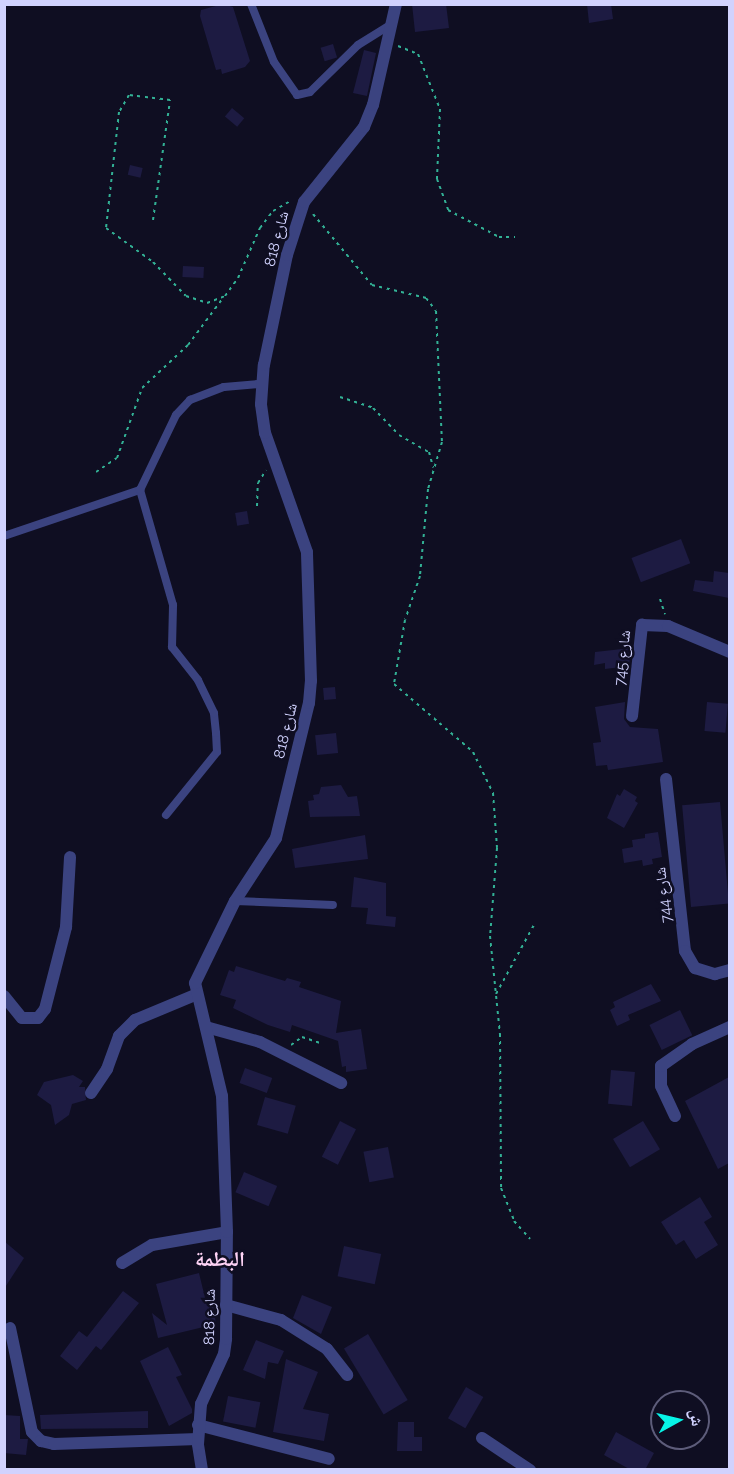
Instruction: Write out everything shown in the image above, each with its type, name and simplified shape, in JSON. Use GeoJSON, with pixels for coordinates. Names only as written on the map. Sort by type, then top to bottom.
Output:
{"type":"FeatureCollection","features":[{"type":"Feature","properties":{"kind":"street","name":"شارع 818"},"geometry":{"type":"LineString","coordinates":[[202,1470],[198,1425],[206,1388],[224,1354],[227,1232],[222,1096],[206,1028],[195,994],[195,983],[235,901],[276,838],[309,703],[307,552],[299,522],[272,460],[265,433],[261,384],[287,255],[304,201],[364,127],[374,105],[396,4]]}},
{"type":"Feature","properties":{"kind":"street","name":"شارع 745"},"geometry":{"type":"LineString","coordinates":[[632,716],[642,625],[668,626],[729,652]]}},
{"type":"Feature","properties":{"kind":"street","name":"شارع 744"},"geometry":{"type":"LineString","coordinates":[[666,779],[685,951],[695,968],[715,974],[729,970]]}},
{"type":"Feature","properties":{"kind":"street"},"geometry":{"type":"LineString","coordinates":[[4,996],[22,1018],[38,1018],[45,1009],[66,927],[70,857]]}},
{"type":"Feature","properties":{"kind":"street"},"geometry":{"type":"LineString","coordinates":[[91,1093],[107,1069],[119,1036],[135,1020],[195,994]]}},
{"type":"Feature","properties":{"kind":"street"},"geometry":{"type":"LineString","coordinates":[[675,1116],[661,1086],[661,1066],[692,1044],[729,1027]]}},
{"type":"Feature","properties":{"kind":"street"},"geometry":{"type":"LineString","coordinates":[[206,1028],[251,1038],[341,1083]]}},
{"type":"Feature","properties":{"kind":"street"},"geometry":{"type":"LineString","coordinates":[[122,1263],[152,1245],[227,1232]]}},
{"type":"Feature","properties":{"kind":"street"},"geometry":{"type":"LineString","coordinates":[[226,1305],[281,1320],[327,1349],[347,1375]]}},
{"type":"Feature","properties":{"kind":"street"},"geometry":{"type":"LineString","coordinates":[[10,1328],[32,1432],[40,1441],[54,1444],[198,1439]]}},
{"type":"Feature","properties":{"kind":"street"},"geometry":{"type":"LineString","coordinates":[[198,1425],[329,1459]]}},
{"type":"Feature","properties":{"kind":"street"},"geometry":{"type":"LineString","coordinates":[[482,1438],[530,1470]]}},
{"type":"Feature","properties":{"kind":"lane"},"geometry":{"type":"LineString","coordinates":[[251,4],[274,62],[297,95],[310,92],[358,45],[392,24]]}},
{"type":"Feature","properties":{"kind":"lane"},"geometry":{"type":"LineString","coordinates":[[166,815],[217,752],[216,734],[214,713],[198,680],[172,647],[173,605],[140,490],[176,415],[190,400],[224,387],[261,384]]}},
{"type":"Feature","properties":{"kind":"lane"},"geometry":{"type":"LineString","coordinates":[[4,536],[140,490]]}},
{"type":"Feature","properties":{"kind":"lane"},"geometry":{"type":"LineString","coordinates":[[235,901],[333,904]]}},
{"type":"Feature","properties":{"kind":"path"},"geometry":{"type":"LineString","coordinates":[[387,43],[408,47],[418,54],[440,109],[437,179],[448,210],[499,237],[515,237]]}},
{"type":"Feature","properties":{"kind":"path"},"geometry":{"type":"LineString","coordinates":[[96,472],[117,458],[142,388],[188,345],[225,296]]}},
{"type":"Feature","properties":{"kind":"path"},"geometry":{"type":"LineString","coordinates":[[340,397],[373,408],[399,435],[429,452],[434,470]]}},
{"type":"Feature","properties":{"kind":"path"},"geometry":{"type":"LineString","coordinates":[[257,506],[258,483],[272,460]]}},
{"type":"Feature","properties":{"kind":"path"},"geometry":{"type":"LineString","coordinates":[[405,620],[394,684],[473,752],[493,793],[497,848],[490,936],[496,994],[501,1188],[514,1221],[530,1239]]}},
{"type":"Feature","properties":{"kind":"path"},"geometry":{"type":"LineString","coordinates":[[496,994],[534,925]]}},
{"type":"Feature","properties":{"kind":"path"},"geometry":{"type":"LineString","coordinates":[[284,1054],[302,1037],[321,1043]]}},
{"type":"Feature","properties":{"kind":"building"},"geometry":{"type":"Polygon","coordinates":[[[223,4],[233,7],[250,61],[245,67],[222,74],[221,69],[216,70],[200,16],[201,10],[223,4]]]}},
{"type":"Feature","properties":{"kind":"building"},"geometry":{"type":"Polygon","coordinates":[[[412,4],[446,4],[449,28],[415,32],[412,4]]]}},
{"type":"Feature","properties":{"kind":"building"},"geometry":{"type":"Polygon","coordinates":[[[587,4],[611,4],[613,19],[589,23],[587,4]]]}},
{"type":"Feature","properties":{"kind":"building"},"geometry":{"type":"Polygon","coordinates":[[[333,44],[337,57],[325,61],[321,48],[333,44]]]}},
{"type":"Feature","properties":{"kind":"building"},"geometry":{"type":"Polygon","coordinates":[[[364,50],[376,53],[367,96],[353,93],[364,50]]]}},
{"type":"Feature","properties":{"kind":"building"},"geometry":{"type":"Polygon","coordinates":[[[232,108],[244,118],[237,127],[225,116],[232,108]]]}},
{"type":"Feature","properties":{"kind":"building"},"geometry":{"type":"Polygon","coordinates":[[[130,165],[143,168],[140,178],[128,175],[130,165]]]}},
{"type":"Feature","properties":{"kind":"building"},"geometry":{"type":"Polygon","coordinates":[[[183,266],[204,267],[203,278],[182,277],[183,266]]]}},
{"type":"Feature","properties":{"kind":"building"},"geometry":{"type":"Polygon","coordinates":[[[247,511],[249,524],[237,526],[235,513],[247,511]]]}},
{"type":"Feature","properties":{"kind":"building"},"geometry":{"type":"Polygon","coordinates":[[[681,539],[690,563],[641,582],[632,558],[681,539]]]}},
{"type":"Feature","properties":{"kind":"building"},"geometry":{"type":"Polygon","coordinates":[[[714,571],[729,573],[729,598],[693,591],[695,580],[713,582],[714,571]]]}},
{"type":"Feature","properties":{"kind":"building"},"geometry":{"type":"Polygon","coordinates":[[[631,648],[629,666],[605,669],[605,663],[594,665],[595,652],[631,648]]]}},
{"type":"Feature","properties":{"kind":"building"},"geometry":{"type":"Polygon","coordinates":[[[335,687],[336,699],[324,700],[323,688],[335,687]]]}},
{"type":"Feature","properties":{"kind":"building"},"geometry":{"type":"Polygon","coordinates":[[[625,702],[624,719],[630,727],[658,729],[663,762],[608,770],[607,765],[596,766],[593,743],[601,742],[595,707],[625,702]]]}},
{"type":"Feature","properties":{"kind":"building"},"geometry":{"type":"Polygon","coordinates":[[[707,702],[728,704],[725,733],[704,731],[707,702]]]}},
{"type":"Feature","properties":{"kind":"building"},"geometry":{"type":"Polygon","coordinates":[[[336,733],[338,753],[317,755],[315,735],[336,733]]]}},
{"type":"Feature","properties":{"kind":"building"},"geometry":{"type":"Polygon","coordinates":[[[341,785],[348,797],[357,796],[360,816],[310,817],[308,801],[314,800],[313,795],[319,794],[321,787],[341,785]]]}},
{"type":"Feature","properties":{"kind":"building"},"geometry":{"type":"Polygon","coordinates":[[[624,789],[637,797],[635,801],[638,803],[624,828],[607,818],[617,794],[620,796],[624,789]]]}},
{"type":"Feature","properties":{"kind":"building"},"geometry":{"type":"Polygon","coordinates":[[[720,802],[729,904],[691,907],[682,805],[720,802]]]}},
{"type":"Feature","properties":{"kind":"building"},"geometry":{"type":"Polygon","coordinates":[[[658,832],[662,857],[652,859],[653,864],[643,866],[642,860],[624,863],[622,849],[633,847],[632,840],[645,838],[645,834],[658,832]]]}},
{"type":"Feature","properties":{"kind":"building"},"geometry":{"type":"Polygon","coordinates":[[[365,835],[368,859],[295,868],[292,849],[365,835]]]}},
{"type":"Feature","properties":{"kind":"building"},"geometry":{"type":"Polygon","coordinates":[[[354,877],[386,883],[386,916],[396,917],[395,927],[366,924],[368,908],[351,907],[354,877]]]}},
{"type":"Feature","properties":{"kind":"building"},"geometry":{"type":"Polygon","coordinates":[[[236,966],[285,981],[287,978],[301,982],[299,987],[341,1001],[336,1033],[361,1029],[367,1069],[346,1072],[346,1066],[342,1067],[338,1041],[292,1025],[290,1032],[268,1025],[233,1008],[236,1000],[220,995],[229,970],[234,972],[236,966]]]}},
{"type":"Feature","properties":{"kind":"building"},"geometry":{"type":"Polygon","coordinates":[[[651,984],[661,1001],[628,1015],[630,1020],[617,1026],[610,1010],[615,1007],[613,1002],[651,984]]]}},
{"type":"Feature","properties":{"kind":"building"},"geometry":{"type":"Polygon","coordinates":[[[680,1010],[692,1035],[662,1050],[649,1025],[680,1010]]]}},
{"type":"Feature","properties":{"kind":"building"},"geometry":{"type":"Polygon","coordinates":[[[245,1068],[272,1078],[267,1093],[240,1083],[245,1068]]]}},
{"type":"Feature","properties":{"kind":"building"},"geometry":{"type":"Polygon","coordinates":[[[611,1070],[635,1072],[632,1106],[608,1104],[611,1070]]]}},
{"type":"Feature","properties":{"kind":"building"},"geometry":{"type":"Polygon","coordinates":[[[73,1075],[83,1081],[79,1087],[85,1087],[86,1100],[72,1104],[69,1115],[55,1125],[51,1105],[37,1095],[44,1082],[73,1075]]]}},
{"type":"Feature","properties":{"kind":"building"},"geometry":{"type":"Polygon","coordinates":[[[729,1077],[729,1163],[718,1169],[685,1101],[729,1077]]]}},
{"type":"Feature","properties":{"kind":"building"},"geometry":{"type":"Polygon","coordinates":[[[265,1097],[296,1106],[288,1134],[257,1125],[265,1097]]]}},
{"type":"Feature","properties":{"kind":"building"},"geometry":{"type":"Polygon","coordinates":[[[340,1121],[356,1129],[338,1165],[322,1157],[340,1121]]]}},
{"type":"Feature","properties":{"kind":"building"},"geometry":{"type":"Polygon","coordinates":[[[643,1121],[660,1149],[630,1167],[613,1139],[643,1121]]]}},
{"type":"Feature","properties":{"kind":"building"},"geometry":{"type":"Polygon","coordinates":[[[388,1147],[394,1177],[369,1182],[363,1152],[388,1147]]]}},
{"type":"Feature","properties":{"kind":"building"},"geometry":{"type":"Polygon","coordinates":[[[244,1172],[277,1186],[269,1206],[235,1192],[244,1172]]]}},
{"type":"Feature","properties":{"kind":"building"},"geometry":{"type":"Polygon","coordinates":[[[700,1197],[712,1217],[704,1222],[718,1245],[696,1259],[684,1240],[676,1245],[661,1222],[700,1197]]]}},
{"type":"Feature","properties":{"kind":"building"},"geometry":{"type":"Polygon","coordinates":[[[4,1241],[24,1258],[4,1289],[4,1241]]]}},
{"type":"Feature","properties":{"kind":"building"},"geometry":{"type":"Polygon","coordinates":[[[344,1246],[381,1254],[375,1284],[338,1276],[344,1246]]]}},
{"type":"Feature","properties":{"kind":"building"},"geometry":{"type":"Polygon","coordinates":[[[199,1273],[207,1306],[213,1305],[216,1324],[158,1338],[152,1313],[167,1325],[156,1284],[199,1273]]]}},
{"type":"Feature","properties":{"kind":"building"},"geometry":{"type":"Polygon","coordinates":[[[123,1291],[139,1303],[101,1350],[96,1346],[77,1370],[60,1356],[79,1331],[87,1337],[123,1291]]]}},
{"type":"Feature","properties":{"kind":"building"},"geometry":{"type":"Polygon","coordinates":[[[302,1295],[332,1307],[321,1334],[293,1318],[302,1295]]]}},
{"type":"Feature","properties":{"kind":"building"},"geometry":{"type":"Polygon","coordinates":[[[368,1334],[408,1400],[384,1414],[344,1348],[368,1334]]]}},
{"type":"Feature","properties":{"kind":"building"},"geometry":{"type":"Polygon","coordinates":[[[256,1340],[284,1351],[278,1364],[268,1362],[265,1379],[243,1370],[256,1340]]]}},
{"type":"Feature","properties":{"kind":"building"},"geometry":{"type":"Polygon","coordinates":[[[168,1347],[182,1375],[176,1377],[192,1409],[192,1413],[169,1426],[140,1361],[168,1347]]]}},
{"type":"Feature","properties":{"kind":"building"},"geometry":{"type":"Polygon","coordinates":[[[286,1359],[318,1372],[303,1409],[329,1414],[324,1441],[273,1432],[286,1359]]]}},
{"type":"Feature","properties":{"kind":"building"},"geometry":{"type":"Polygon","coordinates":[[[466,1387],[483,1397],[465,1428],[448,1418],[466,1387]]]}},
{"type":"Feature","properties":{"kind":"building"},"geometry":{"type":"Polygon","coordinates":[[[228,1396],[260,1402],[255,1428],[223,1422],[228,1396]]]}},
{"type":"Feature","properties":{"kind":"building"},"geometry":{"type":"Polygon","coordinates":[[[148,1411],[148,1428],[41,1429],[40,1415],[148,1411]]]}},
{"type":"Feature","properties":{"kind":"building"},"geometry":{"type":"Polygon","coordinates":[[[4,1415],[20,1416],[20,1439],[28,1439],[26,1455],[4,1453],[4,1415]]]}},
{"type":"Feature","properties":{"kind":"building"},"geometry":{"type":"Polygon","coordinates":[[[398,1422],[414,1422],[414,1437],[422,1437],[422,1451],[397,1451],[398,1422]]]}},
{"type":"Feature","properties":{"kind":"building"},"geometry":{"type":"Polygon","coordinates":[[[616,1432],[654,1453],[645,1470],[631,1470],[604,1455],[616,1432]]]}},
{"type":"Feature","properties":{"kind":"district","name":"البطمة"},"geometry":{"type":"Point","coordinates":[220,1259]}}]}
